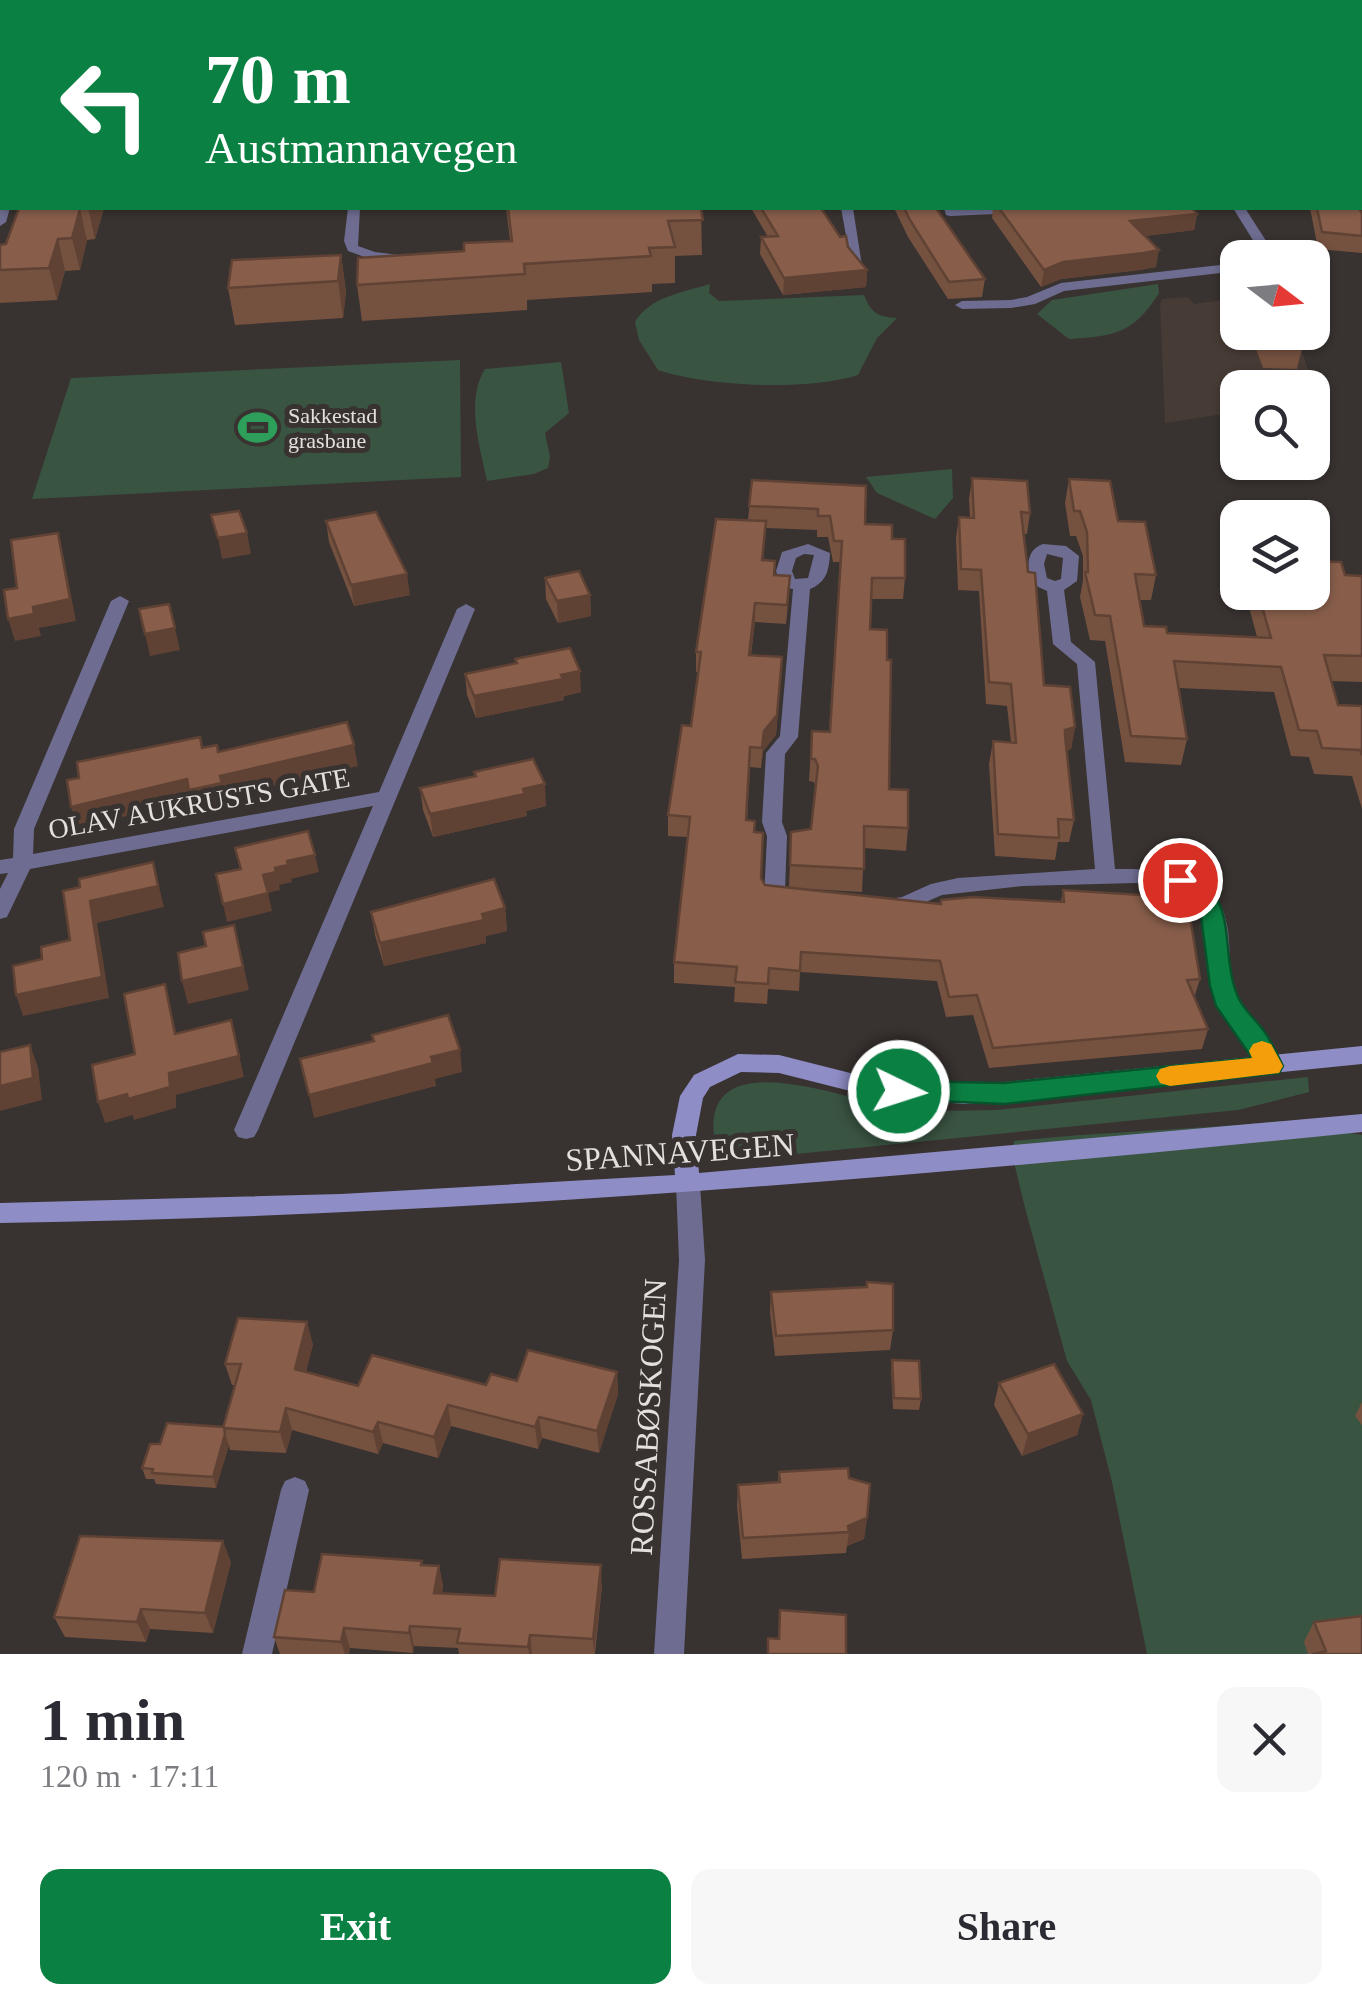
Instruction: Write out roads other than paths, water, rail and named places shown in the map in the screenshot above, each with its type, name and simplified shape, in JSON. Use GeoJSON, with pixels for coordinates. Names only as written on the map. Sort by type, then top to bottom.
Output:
{"type":"FeatureCollection","features":[{"type":"Feature","properties":{"kind":"main road"},"geometry":{"type":"LineString","coordinates":[[688,1184],[684,1135],[692,1096],[702,1080],[738,1063],[779,1064],[899,1091],[965,1095],[1362,1055]]}},
{"type":"Feature","properties":{"kind":"main road","name":"SPANNAVEGEN"},"geometry":{"type":"LineString","coordinates":[[0,1213],[299,1208],[688,1184],[983,1161],[1362,1124]]}},
{"type":"Feature","properties":{"kind":"street"},"geometry":{"type":"LineString","coordinates":[[354,210],[350,241],[353,248],[386,259],[421,259]]}},
{"type":"Feature","properties":{"kind":"street"},"geometry":{"type":"LineString","coordinates":[[846,210],[857,263]]}},
{"type":"Feature","properties":{"kind":"street"},"geometry":{"type":"LineString","coordinates":[[950,210],[1004,210]]}},
{"type":"Feature","properties":{"kind":"street"},"geometry":{"type":"LineString","coordinates":[[1240,210],[1259,240]]}},
{"type":"Feature","properties":{"kind":"street"},"geometry":{"type":"LineString","coordinates":[[962,305],[1011,304],[1030,301],[1061,287],[1220,270]]}},
{"type":"Feature","properties":{"kind":"street"},"geometry":{"type":"LineString","coordinates":[[802,586],[789,737],[776,753],[772,822],[777,836],[774,898],[811,900]]}},
{"type":"Feature","properties":{"kind":"street"},"geometry":{"type":"LineString","coordinates":[[1055,588],[1062,644],[1086,662],[1106,877]]}},
{"type":"Feature","properties":{"kind":"street","name":"OLAV AUKRUSTS GATE"},"geometry":{"type":"LineString","coordinates":[[0,912],[23,862],[24,829],[120,601]]}},
{"type":"Feature","properties":{"kind":"street","name":"OLAV AUKRUSTS GATE"},"geometry":{"type":"LineString","coordinates":[[246,1130],[466,609]]}},
{"type":"Feature","properties":{"kind":"street","name":"OLAV AUKRUSTS GATE"},"geometry":{"type":"LineString","coordinates":[[0,867],[384,798]]}},
{"type":"Feature","properties":{"kind":"street"},"geometry":{"type":"LineString","coordinates":[[866,904],[903,906],[939,889],[1054,877],[1180,880],[1199,891],[1212,907],[1222,986],[1229,1006],[1256,1038],[1270,1066]]}},
{"type":"Feature","properties":{"kind":"street","name":"ROSSABØSKOGEN"},"geometry":{"type":"LineString","coordinates":[[669,1654],[692,1260],[688,1184]]}},
{"type":"Feature","properties":{"kind":"street"},"geometry":{"type":"LineString","coordinates":[[256,1654],[295,1490]]}},
{"type":"Feature","properties":{"kind":"place","name":"Sakkestad grasbane"},"geometry":{"type":"Point","coordinates":[258,428]}}]}
